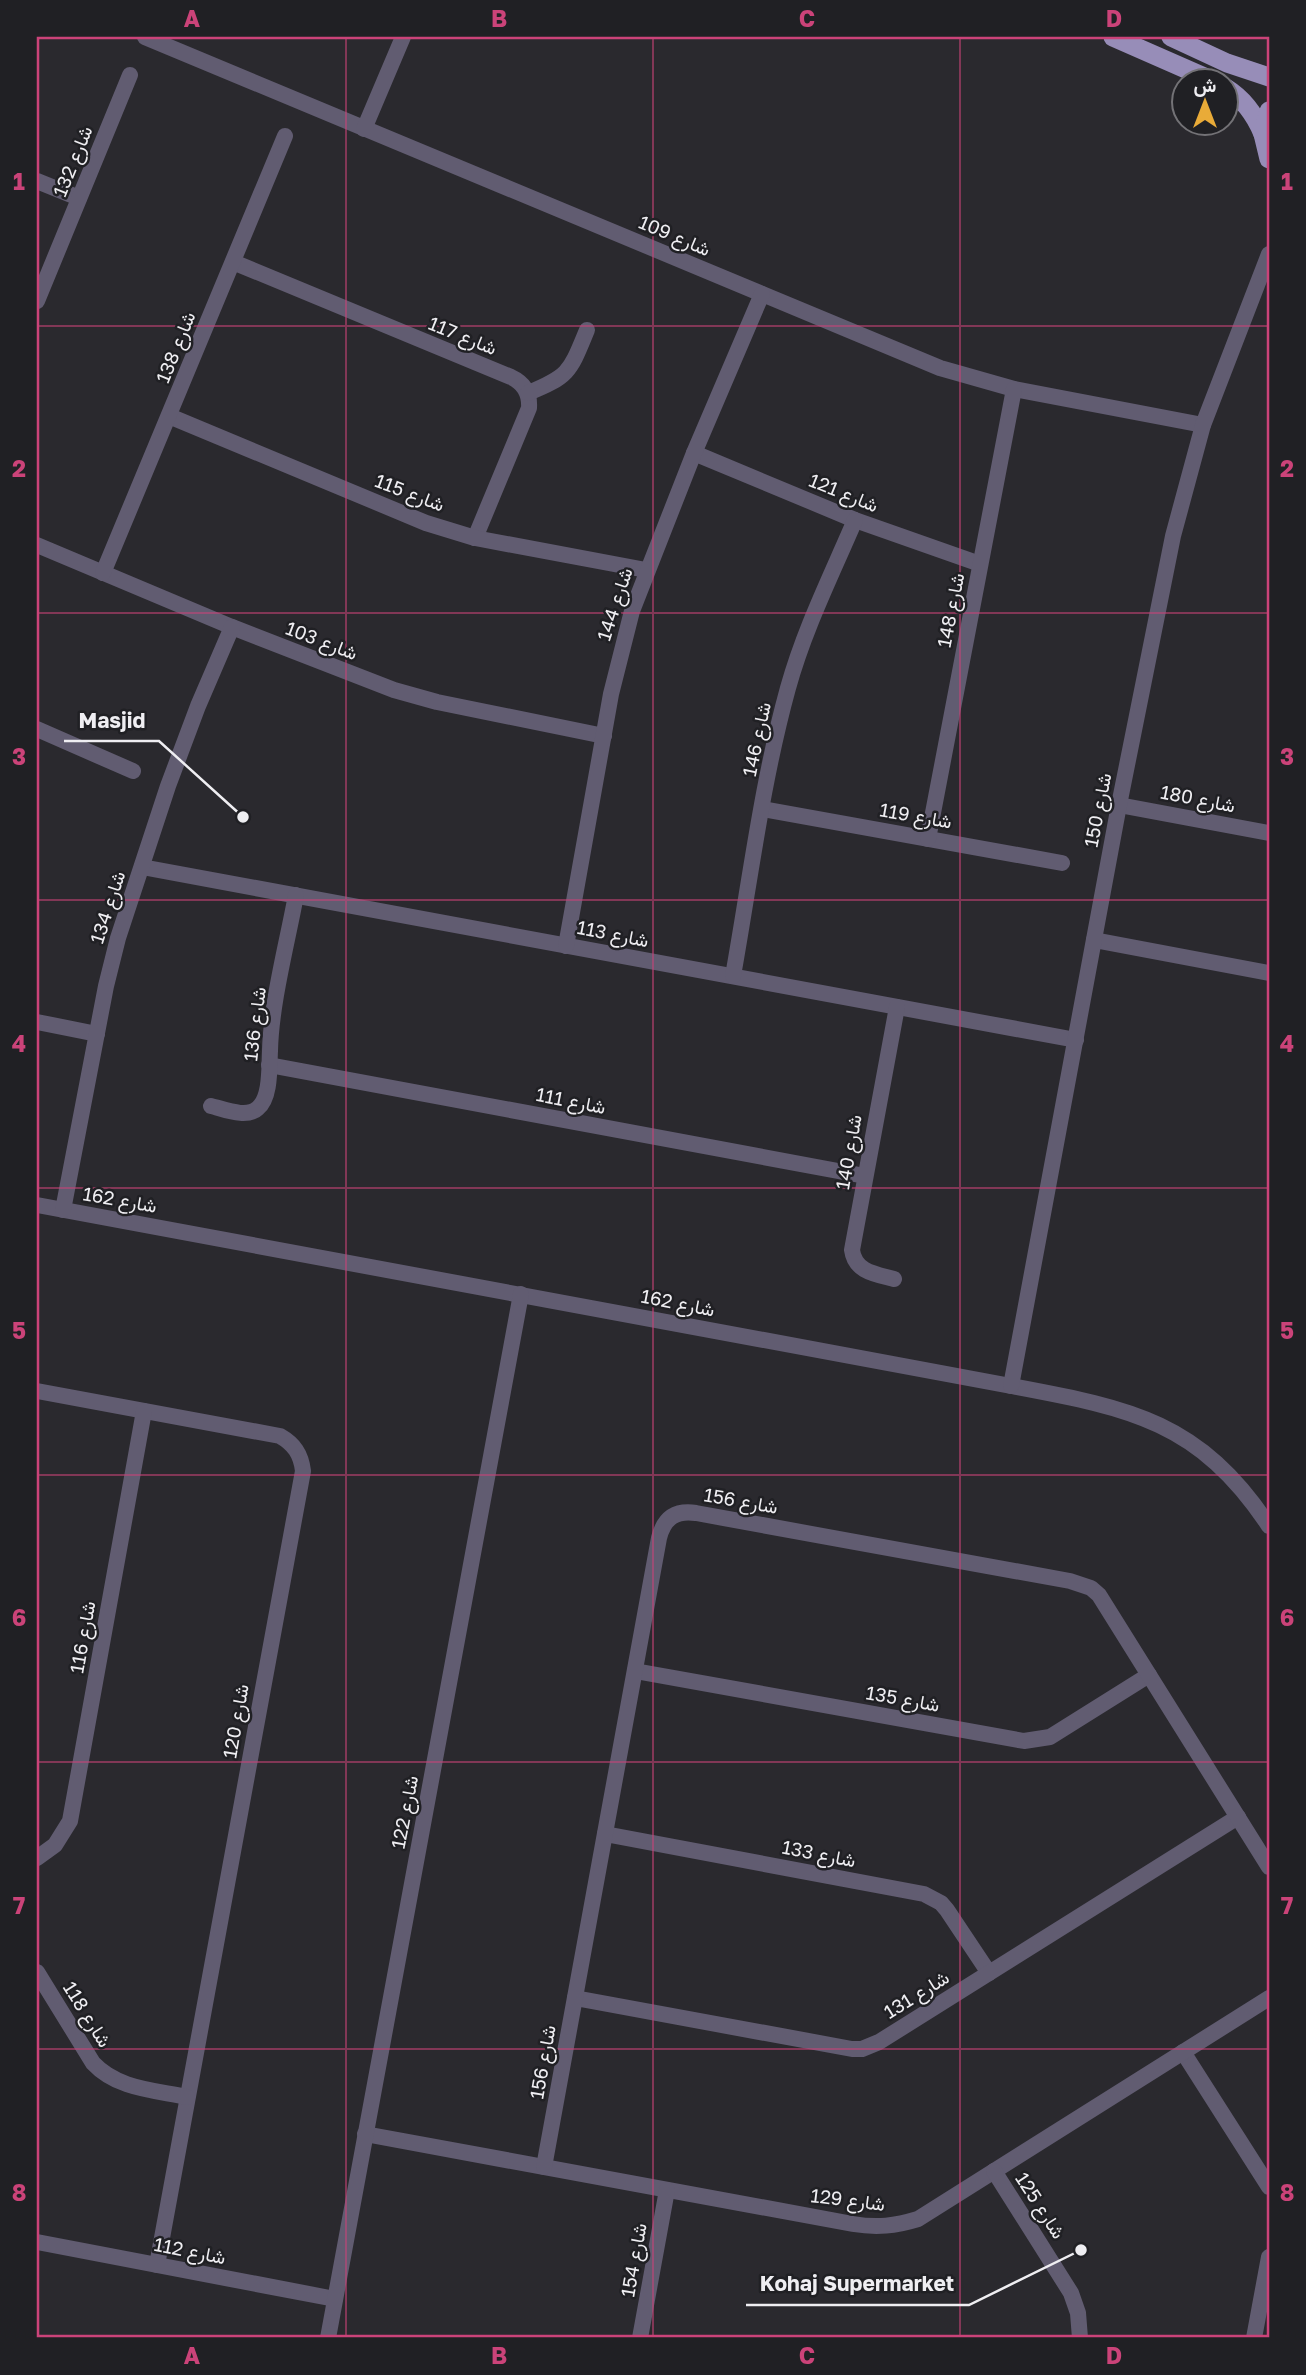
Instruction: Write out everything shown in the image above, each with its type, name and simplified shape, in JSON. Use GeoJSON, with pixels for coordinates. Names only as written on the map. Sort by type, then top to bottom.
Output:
{"type":"FeatureCollection","features":[{"type":"Feature","properties":{"kind":"main road"},"geometry":{"type":"LineString","coordinates":[[1113,37],[1179,66]]}},
{"type":"Feature","properties":{"kind":"main road"},"geometry":{"type":"LineString","coordinates":[[1171,37],[1227,63],[1269,77]]}},
{"type":"Feature","properties":{"kind":"main road"},"geometry":{"type":"LineString","coordinates":[[1240,100],[1256,118],[1269,159]]}},
{"type":"Feature","properties":{"kind":"main road"},"geometry":{"type":"LineString","coordinates":[[1263,134],[1269,111]]}},
{"type":"Feature","properties":{"kind":"street","name":"شارع 109"},"geometry":{"type":"LineString","coordinates":[[145,37],[940,368],[1014,389],[1203,425]]}},
{"type":"Feature","properties":{"kind":"street"},"geometry":{"type":"LineString","coordinates":[[364,129],[403,37]]}},
{"type":"Feature","properties":{"kind":"street","name":"شارع 132"},"geometry":{"type":"LineString","coordinates":[[37,301],[130,75]]}},
{"type":"Feature","properties":{"kind":"street","name":"شارع 138"},"geometry":{"type":"LineString","coordinates":[[103,573],[285,136]]}},
{"type":"Feature","properties":{"kind":"street"},"geometry":{"type":"LineString","coordinates":[[37,181],[79,198]]}},
{"type":"Feature","properties":{"kind":"street","name":"شارع 150"},"geometry":{"type":"LineString","coordinates":[[1011,1386],[1119,804],[1165,573],[1203,425],[1269,254]]}},
{"type":"Feature","properties":{"kind":"street","name":"شارع 117"},"geometry":{"type":"LineString","coordinates":[[233,262],[518,380],[528,393]]}},
{"type":"Feature","properties":{"kind":"street","name":"شارع 144"},"geometry":{"type":"LineString","coordinates":[[566,946],[620,652],[646,570],[762,294]]}},
{"type":"Feature","properties":{"kind":"street"},"geometry":{"type":"LineString","coordinates":[[475,538],[529,408],[528,393],[559,380],[566,374],[587,330]]}},
{"type":"Feature","properties":{"kind":"street","name":"شارع 148"},"geometry":{"type":"LineString","coordinates":[[928,839],[1014,389]]}},
{"type":"Feature","properties":{"kind":"street","name":"شارع 115"},"geometry":{"type":"LineString","coordinates":[[169,416],[426,523],[475,538],[646,570]]}},
{"type":"Feature","properties":{"kind":"street","name":"شارع 121"},"geometry":{"type":"LineString","coordinates":[[694,453],[855,520],[980,564]]}},
{"type":"Feature","properties":{"kind":"street","name":"شارع 146"},"geometry":{"type":"LineString","coordinates":[[733,976],[780,719],[808,627],[855,520]]}},
{"type":"Feature","properties":{"kind":"street","name":"شارع 103"},"geometry":{"type":"LineString","coordinates":[[37,545],[232,627],[412,695],[604,736]]}},
{"type":"Feature","properties":{"kind":"street","name":"شارع 134"},"geometry":{"type":"LineString","coordinates":[[63,1210],[118,938],[168,786],[232,627]]}},
{"type":"Feature","properties":{"kind":"street"},"geometry":{"type":"LineString","coordinates":[[37,729],[134,771]]}},
{"type":"Feature","properties":{"kind":"street","name":"شارع 180"},"geometry":{"type":"LineString","coordinates":[[1119,804],[1269,833]]}},
{"type":"Feature","properties":{"kind":"street","name":"شارع 119"},"geometry":{"type":"LineString","coordinates":[[763,808],[1062,863]]}},
{"type":"Feature","properties":{"kind":"street","name":"شارع 113"},"geometry":{"type":"LineString","coordinates":[[142,867],[1076,1040]]}},
{"type":"Feature","properties":{"kind":"street","name":"شارع 136"},"geometry":{"type":"LineString","coordinates":[[211,1106],[246,1113],[259,1108],[265,1095],[273,1023],[296,895]]}},
{"type":"Feature","properties":{"kind":"street"},"geometry":{"type":"LineString","coordinates":[[1094,940],[1269,973]]}},
{"type":"Feature","properties":{"kind":"street","name":"شارع 140"},"geometry":{"type":"LineString","coordinates":[[894,1279],[863,1270],[853,1258],[852,1250],[897,1007]]}},
{"type":"Feature","properties":{"kind":"street"},"geometry":{"type":"LineString","coordinates":[[37,1022],[97,1034]]}},
{"type":"Feature","properties":{"kind":"street","name":"شارع 111"},"geometry":{"type":"LineString","coordinates":[[269,1065],[865,1176]]}},
{"type":"Feature","properties":{"kind":"street","name":"شارع 162"},"geometry":{"type":"LineString","coordinates":[[37,1205],[1090,1401],[1155,1422],[1185,1439],[1237,1483],[1269,1526]]}},
{"type":"Feature","properties":{"kind":"street","name":"شارع 122"},"geometry":{"type":"LineString","coordinates":[[328,2338],[521,1294]]}},
{"type":"Feature","properties":{"kind":"street","name":"شارع 120"},"geometry":{"type":"LineString","coordinates":[[37,1391],[280,1436],[297,1450],[303,1471],[157,2265]]}},
{"type":"Feature","properties":{"kind":"street","name":"شارع 116"},"geometry":{"type":"LineString","coordinates":[[37,1858],[55,1845],[70,1821],[144,1411]]}},
{"type":"Feature","properties":{"kind":"street","name":"شارع 156"},"geometry":{"type":"LineString","coordinates":[[544,2167],[661,1528],[676,1514],[685,1512],[1081,1583],[1099,1595],[1269,1867]]}},
{"type":"Feature","properties":{"kind":"street","name":"شارع 135"},"geometry":{"type":"LineString","coordinates":[[635,1671],[1024,1741],[1050,1737],[1149,1675]]}},
{"type":"Feature","properties":{"kind":"street","name":"شارع 131"},"geometry":{"type":"LineString","coordinates":[[575,1998],[843,2048],[862,2049],[879,2042],[1238,1817]]}},
{"type":"Feature","properties":{"kind":"street","name":"شارع 133"},"geometry":{"type":"LineString","coordinates":[[605,1834],[923,1894],[947,1910],[989,1973]]}},
{"type":"Feature","properties":{"kind":"street","name":"شارع 118"},"geometry":{"type":"LineString","coordinates":[[37,1972],[93,2063],[101,2071],[120,2083],[187,2097]]}},
{"type":"Feature","properties":{"kind":"street","name":"شارع 129"},"geometry":{"type":"LineString","coordinates":[[365,2134],[875,2227],[897,2226],[918,2219],[1269,1998]]}},
{"type":"Feature","properties":{"kind":"street"},"geometry":{"type":"LineString","coordinates":[[1183,2052],[1269,2187]]}},
{"type":"Feature","properties":{"kind":"street","name":"شارع 125"},"geometry":{"type":"LineString","coordinates":[[994,2171],[1071,2292],[1078,2313],[1080,2338]]}},
{"type":"Feature","properties":{"kind":"street","name":"شارع 154"},"geometry":{"type":"LineString","coordinates":[[640,2338],[667,2190]]}},
{"type":"Feature","properties":{"kind":"street","name":"شارع 112"},"geometry":{"type":"LineString","coordinates":[[37,2242],[335,2299]]}},
{"type":"Feature","properties":{"kind":"street"},"geometry":{"type":"LineString","coordinates":[[1254,2338],[1269,2257]]}},
{"type":"Feature","properties":{"kind":"place","name":"Masjid"},"geometry":{"type":"Point","coordinates":[243,817]}},
{"type":"Feature","properties":{"kind":"place","name":"Kohaj Supermarket"},"geometry":{"type":"Point","coordinates":[1081,2250]}}]}
